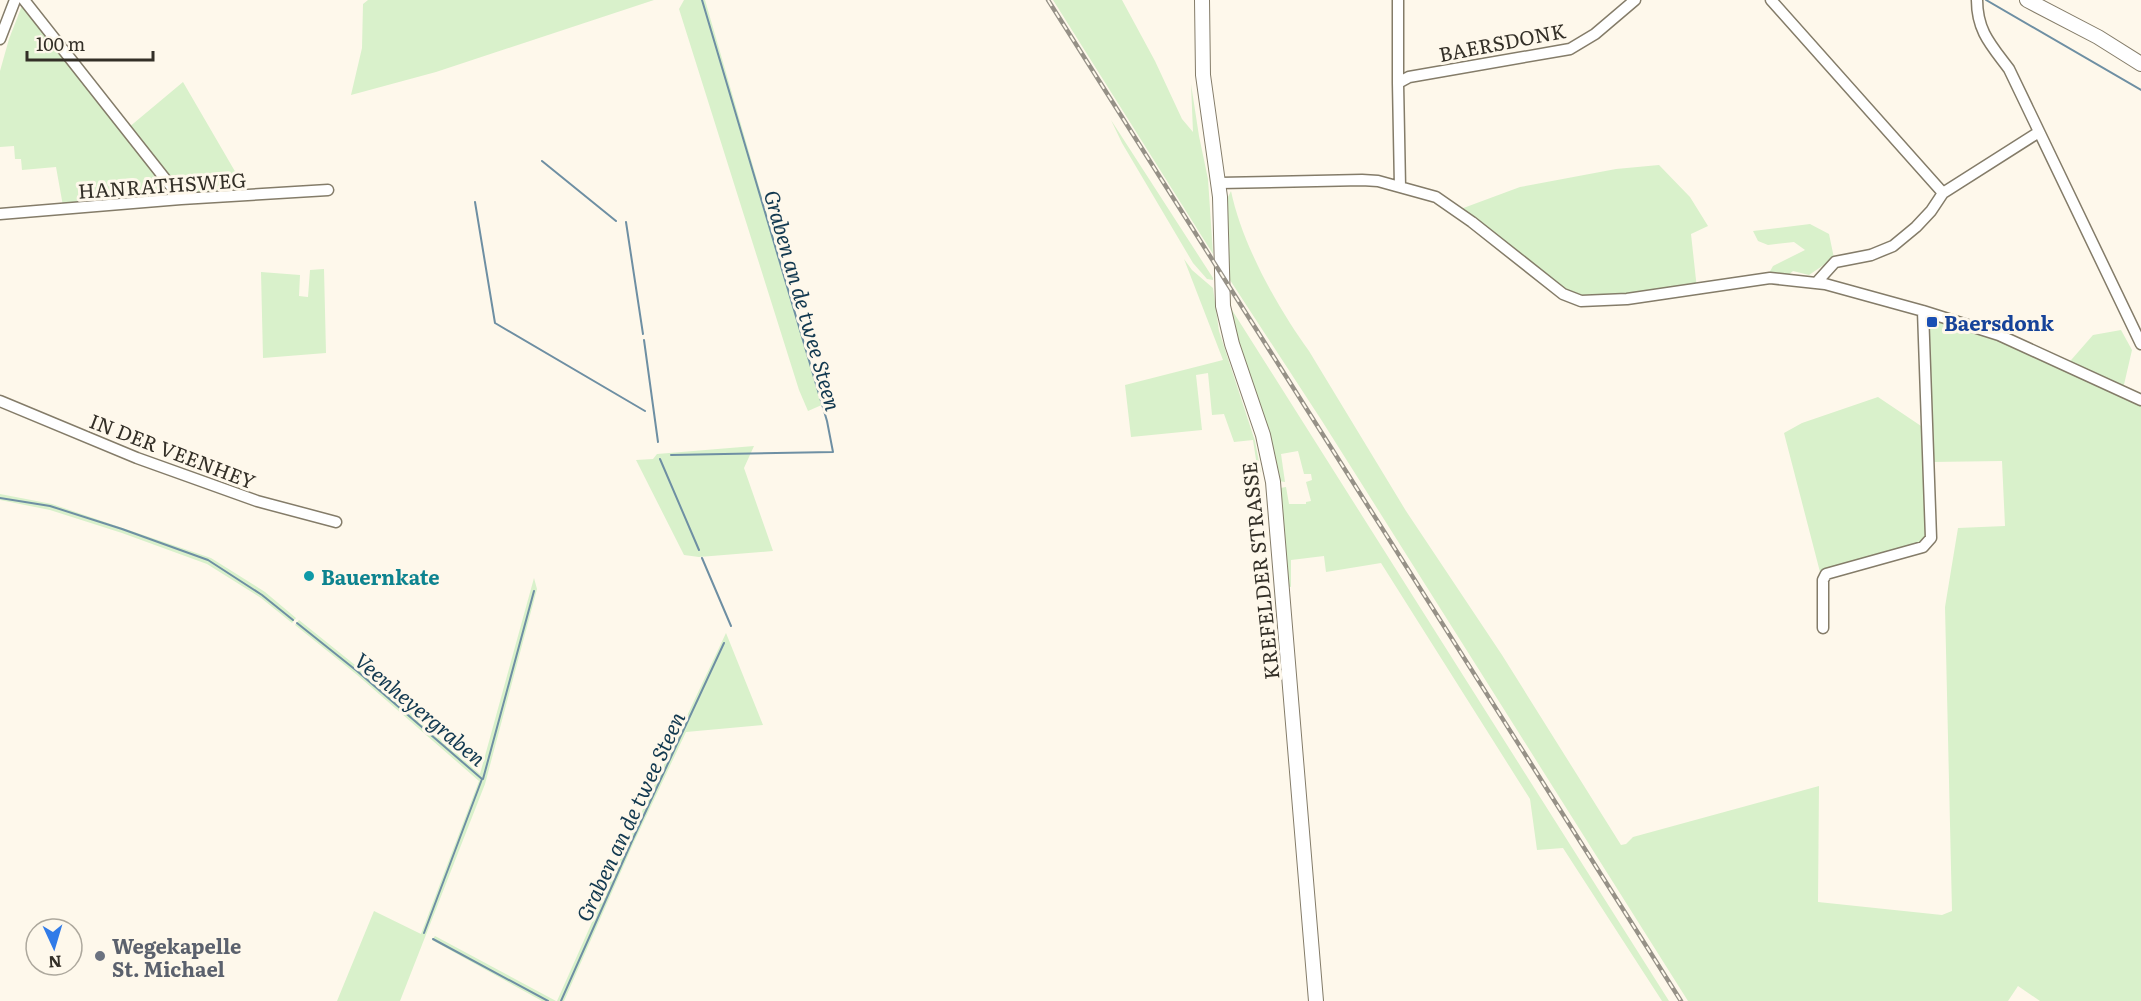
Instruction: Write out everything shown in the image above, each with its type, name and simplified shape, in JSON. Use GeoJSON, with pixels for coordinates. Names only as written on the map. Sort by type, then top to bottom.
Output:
{"type":"FeatureCollection","features":[{"type":"Feature","properties":{"kind":"main road","name":"KREFELDER STRASSE"},"geometry":{"type":"LineString","coordinates":[[1202,0],[1203,75],[1219,183],[1222,296],[1238,363],[1263,435],[1273,482],[1316,1001]]}},
{"type":"Feature","properties":{"kind":"main road"},"geometry":{"type":"LineString","coordinates":[[2027,0],[2141,64]]}},
{"type":"Feature","properties":{"kind":"street"},"geometry":{"type":"LineString","coordinates":[[0,39],[15,0]]}},
{"type":"Feature","properties":{"kind":"street"},"geometry":{"type":"LineString","coordinates":[[24,0],[181,199]]}},
{"type":"Feature","properties":{"kind":"street"},"geometry":{"type":"LineString","coordinates":[[1398,0],[1401,187]]}},
{"type":"Feature","properties":{"kind":"street","name":"BAERSDONK"},"geometry":{"type":"LineString","coordinates":[[1398,83],[1409,77],[1570,49],[1595,34],[1635,0]]}},
{"type":"Feature","properties":{"kind":"street"},"geometry":{"type":"LineString","coordinates":[[1770,0],[1942,194]]}},
{"type":"Feature","properties":{"kind":"street"},"geometry":{"type":"LineString","coordinates":[[1977,0],[1977,18],[1984,34],[2009,69],[2141,344]]}},
{"type":"Feature","properties":{"kind":"street"},"geometry":{"type":"LineString","coordinates":[[1816,283],[1835,262],[1871,255],[1893,246],[1916,227],[1942,194],[2039,132]]}},
{"type":"Feature","properties":{"kind":"street"},"geometry":{"type":"LineString","coordinates":[[1219,183],[1378,181],[1436,197],[1472,222],[1563,294],[1581,301],[1627,299],[1770,278],[1816,283],[1923,311],[1999,335],[2141,400]]}},
{"type":"Feature","properties":{"kind":"street","name":"HANRATHSWEG"},"geometry":{"type":"LineString","coordinates":[[0,214],[328,190]]}},
{"type":"Feature","properties":{"kind":"street"},"geometry":{"type":"LineString","coordinates":[[1823,628],[1823,580],[1826,574],[1923,547],[1930,542],[1923,311]]}},
{"type":"Feature","properties":{"kind":"street","name":"IN DER VEENHEY"},"geometry":{"type":"LineString","coordinates":[[0,401],[137,458],[235,494],[336,522]]}},
{"type":"Feature","properties":{"kind":"green space"},"geometry":{"type":"Polygon","coordinates":[[[368,0],[654,0],[436,72],[351,95],[362,48],[363,4],[368,0]]]}},
{"type":"Feature","properties":{"kind":"green space"},"geometry":{"type":"Polygon","coordinates":[[[684,0],[705,0],[816,384],[824,404],[808,411],[799,390],[679,9],[684,0]]]}},
{"type":"Feature","properties":{"kind":"green space"},"geometry":{"type":"Polygon","coordinates":[[[1053,0],[1122,0],[1155,61],[1182,119],[1193,132],[1191,84],[1208,179],[1213,254],[1053,0]]]}},
{"type":"Feature","properties":{"kind":"green space"},"geometry":{"type":"Polygon","coordinates":[[[23,3],[172,193],[171,197],[63,206],[56,167],[22,170],[21,159],[15,159],[14,146],[0,147],[0,71],[23,3]]]}},
{"type":"Feature","properties":{"kind":"green space"},"geometry":{"type":"Polygon","coordinates":[[[183,82],[247,192],[186,196],[178,192],[128,128],[183,82]]]}},
{"type":"Feature","properties":{"kind":"green space"},"geometry":{"type":"Polygon","coordinates":[[[1111,120],[1213,280],[1207,279],[1193,263],[1122,143],[1111,120]]]}},
{"type":"Feature","properties":{"kind":"green space"},"geometry":{"type":"Polygon","coordinates":[[[1659,165],[1690,197],[1708,226],[1691,234],[1697,289],[1603,300],[1564,294],[1458,210],[1520,187],[1616,169],[1659,165]]]}},
{"type":"Feature","properties":{"kind":"green space"},"geometry":{"type":"Polygon","coordinates":[[[1231,191],[1243,232],[1273,295],[1406,511],[1502,655],[1621,845],[1626,844],[1633,837],[1819,786],[1818,902],[1942,915],[1952,911],[1945,607],[1958,528],[2005,526],[2002,461],[1932,462],[1923,313],[2033,352],[2065,367],[2093,335],[2121,330],[2132,350],[2123,389],[2141,402],[2141,1001],[2040,1001],[2018,986],[2008,1001],[1688,1001],[1322,421],[1228,277],[1226,201],[1231,191]]]}},
{"type":"Feature","properties":{"kind":"green space"},"geometry":{"type":"Polygon","coordinates":[[[1810,224],[1829,234],[1834,258],[1809,275],[1793,271],[1786,277],[1768,275],[1773,266],[1805,250],[1794,242],[1768,245],[1758,241],[1753,231],[1810,224]]]}},
{"type":"Feature","properties":{"kind":"green space"},"geometry":{"type":"Polygon","coordinates":[[[1184,259],[1192,270],[1213,288],[1219,331],[1255,441],[1261,472],[1258,473],[1253,440],[1234,442],[1224,414],[1212,415],[1208,373],[1196,375],[1202,430],[1131,437],[1125,385],[1223,360],[1184,259]]]}},
{"type":"Feature","properties":{"kind":"green space"},"geometry":{"type":"Polygon","coordinates":[[[324,269],[326,353],[263,358],[261,272],[300,275],[299,296],[308,297],[310,270],[324,269]]]}},
{"type":"Feature","properties":{"kind":"green space"},"geometry":{"type":"Polygon","coordinates":[[[1229,303],[1669,1001],[1662,1001],[1563,848],[1537,850],[1530,799],[1381,563],[1326,572],[1324,556],[1291,560],[1291,587],[1288,586],[1280,488],[1286,487],[1289,504],[1306,504],[1311,501],[1306,482],[1312,480],[1311,474],[1304,474],[1298,451],[1281,454],[1285,482],[1278,481],[1240,351],[1229,303]]]}},
{"type":"Feature","properties":{"kind":"green space"},"geometry":{"type":"Polygon","coordinates":[[[1878,397],[1924,428],[1928,536],[1923,543],[1820,572],[1784,433],[1802,423],[1878,397]]]}},
{"type":"Feature","properties":{"kind":"green space"},"geometry":{"type":"Polygon","coordinates":[[[754,446],[744,468],[773,551],[699,557],[684,555],[636,460],[653,459],[657,454],[754,446]]]}},
{"type":"Feature","properties":{"kind":"green space"},"geometry":{"type":"Polygon","coordinates":[[[0,494],[52,504],[211,558],[265,592],[296,618],[292,623],[261,598],[207,564],[50,510],[0,500],[0,494]]]}},
{"type":"Feature","properties":{"kind":"green space"},"geometry":{"type":"Polygon","coordinates":[[[534,578],[537,589],[485,784],[400,1001],[337,1001],[374,911],[421,934],[479,781],[356,674],[295,625],[299,620],[360,669],[480,774],[534,578]]]}},
{"type":"Feature","properties":{"kind":"green space"},"geometry":{"type":"Polygon","coordinates":[[[726,633],[763,725],[686,732],[634,842],[564,1001],[557,1001],[629,839],[726,633]]]}},
{"type":"Feature","properties":{"kind":"green space"},"geometry":{"type":"Polygon","coordinates":[[[435,936],[556,1001],[542,1001],[432,940],[435,936]]]}},
{"type":"Feature","properties":{"kind":"waterway","name":"Graben an de twee Steen"},"geometry":{"type":"LineString","coordinates":[[671,455],[833,452],[827,421],[702,0]]}},
{"type":"Feature","properties":{"kind":"waterway"},"geometry":{"type":"LineString","coordinates":[[1986,0],[2141,90]]}},
{"type":"Feature","properties":{"kind":"waterway"},"geometry":{"type":"LineString","coordinates":[[542,161],[616,221]]}},
{"type":"Feature","properties":{"kind":"waterway"},"geometry":{"type":"LineString","coordinates":[[475,202],[495,323],[645,411]]}},
{"type":"Feature","properties":{"kind":"waterway"},"geometry":{"type":"LineString","coordinates":[[626,222],[643,334]]}},
{"type":"Feature","properties":{"kind":"waterway"},"geometry":{"type":"LineString","coordinates":[[644,340],[658,442]]}},
{"type":"Feature","properties":{"kind":"waterway","name":"Graben an de twee Steen"},"geometry":{"type":"LineString","coordinates":[[660,459],[699,550]]}},
{"type":"Feature","properties":{"kind":"waterway","name":"Veenheyergraben"},"geometry":{"type":"LineString","coordinates":[[0,498],[50,506],[208,560],[262,595],[293,620]]}},
{"type":"Feature","properties":{"kind":"waterway","name":"Graben an de twee Steen"},"geometry":{"type":"LineString","coordinates":[[702,558],[731,626]]}},
{"type":"Feature","properties":{"kind":"waterway"},"geometry":{"type":"LineString","coordinates":[[483,779],[534,591]]}},
{"type":"Feature","properties":{"kind":"waterway","name":"Veenheyergraben"},"geometry":{"type":"LineString","coordinates":[[297,623],[357,671],[482,779],[424,933]]}},
{"type":"Feature","properties":{"kind":"waterway","name":"Graben an de twee Steen"},"geometry":{"type":"LineString","coordinates":[[561,1001],[724,643]]}},
{"type":"Feature","properties":{"kind":"waterway","name":"Veenheyergraben"},"geometry":{"type":"LineString","coordinates":[[433,939],[548,1001]]}},
{"type":"Feature","properties":{"kind":"railway"},"geometry":{"type":"LineString","coordinates":[[1048,0],[1681,1001]]}},
{"type":"Feature","properties":{"kind":"place","name":"Baersdonk"},"geometry":{"type":"Point","coordinates":[1932,322]}},
{"type":"Feature","properties":{"kind":"place","name":"Bauernkate"},"geometry":{"type":"Point","coordinates":[309,576]}},
{"type":"Feature","properties":{"kind":"place","name":"Wegekapelle St. Michael"},"geometry":{"type":"Point","coordinates":[100,956]}}]}
